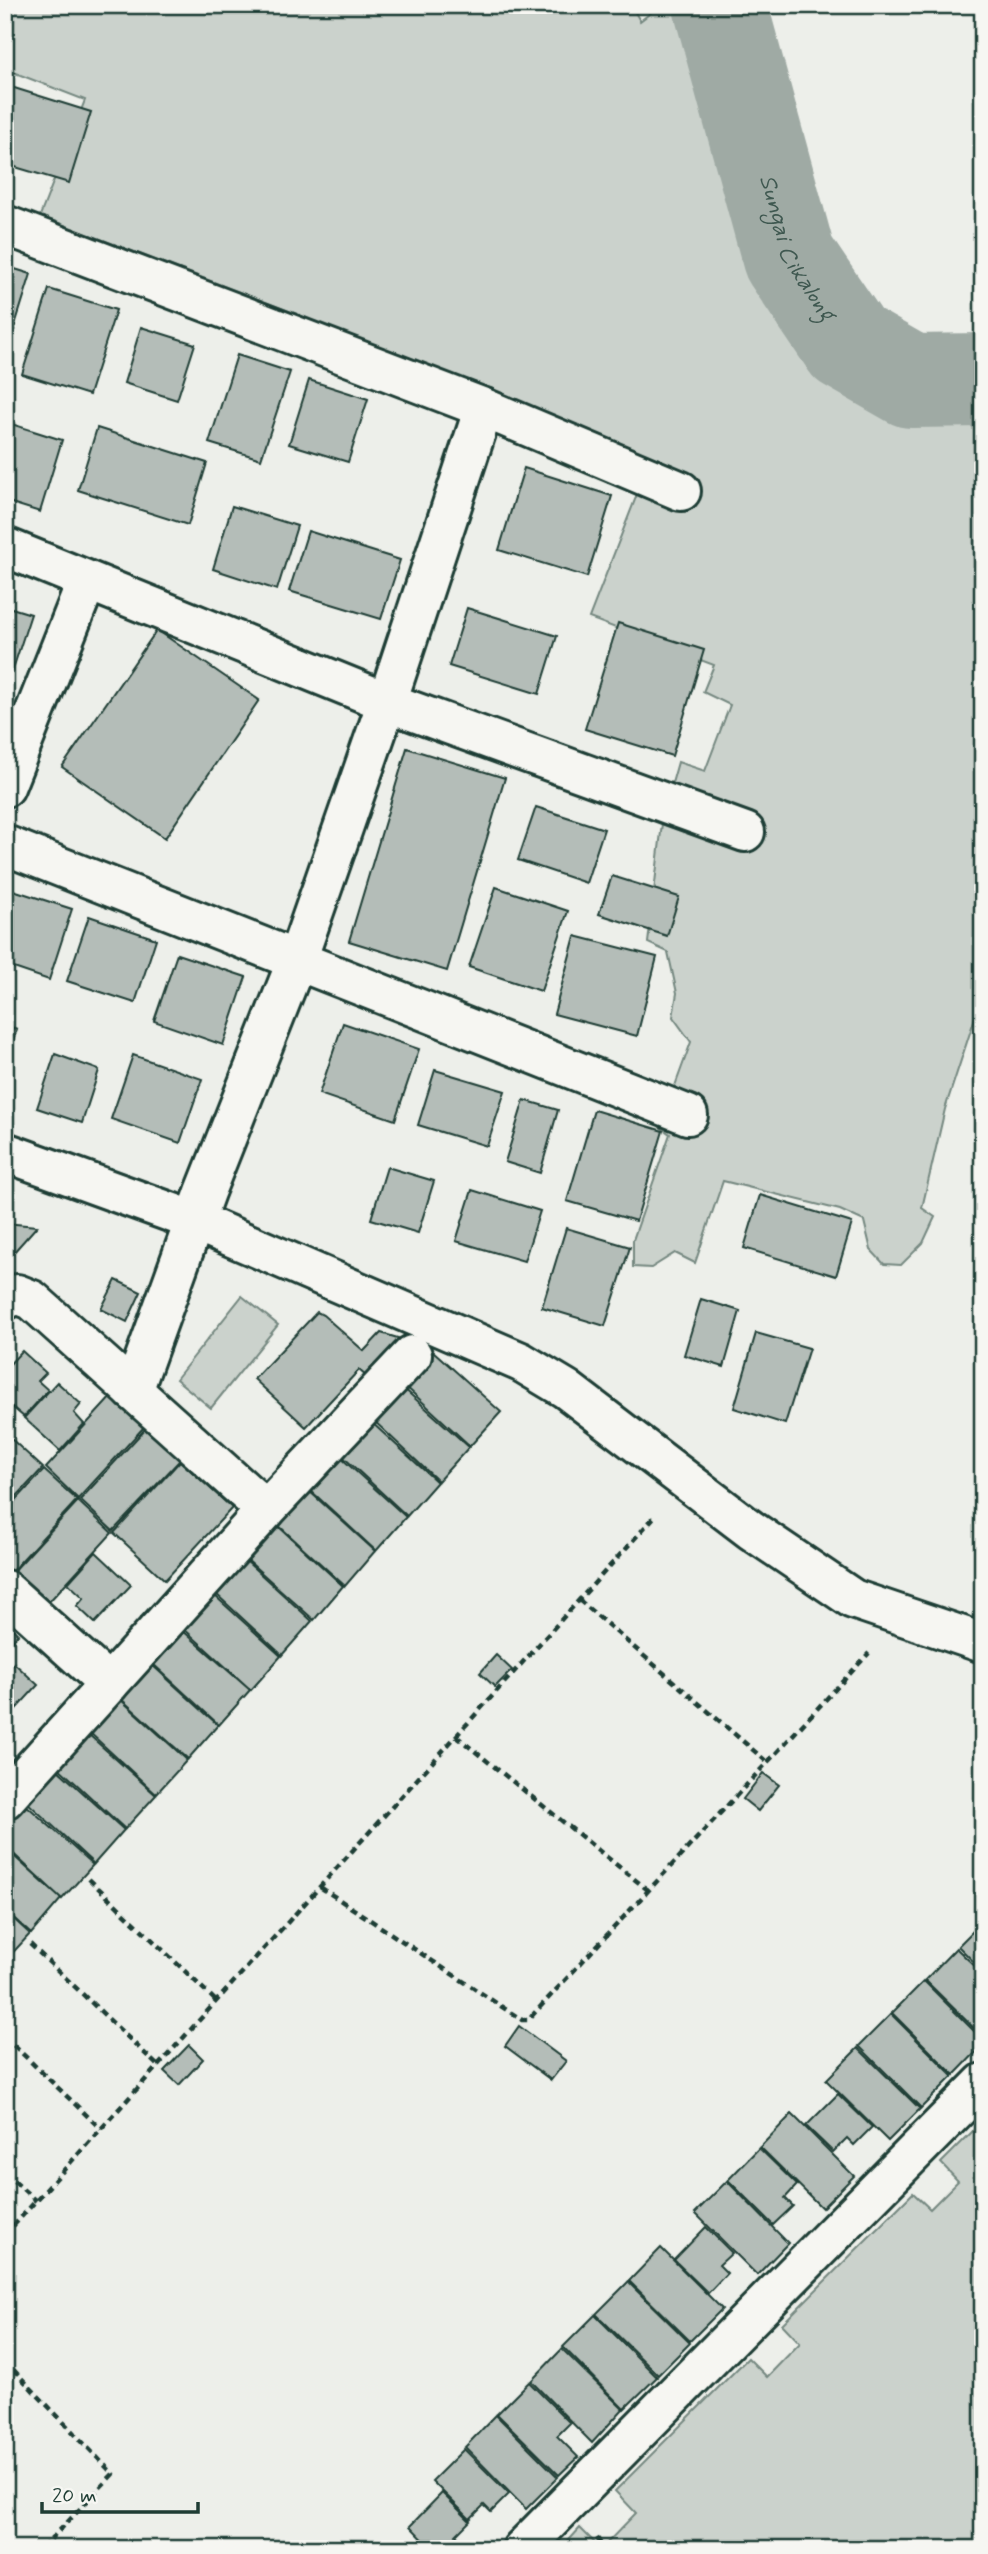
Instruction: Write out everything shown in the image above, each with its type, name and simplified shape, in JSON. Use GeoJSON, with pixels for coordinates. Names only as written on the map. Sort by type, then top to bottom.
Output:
{"type":"FeatureCollection","features":[{"type":"Feature","properties":{"kind":"street"},"geometry":{"type":"LineString","coordinates":[[5,225],[484,408],[681,491]]}},
{"type":"Feature","properties":{"kind":"street"},"geometry":{"type":"LineString","coordinates":[[133,1391],[195,1221],[297,960],[387,702],[484,408]]}},
{"type":"Feature","properties":{"kind":"street"},"geometry":{"type":"LineString","coordinates":[[5,547],[387,702],[746,832]]}},
{"type":"Feature","properties":{"kind":"street"},"geometry":{"type":"LineString","coordinates":[[5,787],[87,581]]}},
{"type":"Feature","properties":{"kind":"street"},"geometry":{"type":"LineString","coordinates":[[5,845],[688,1115]]}},
{"type":"Feature","properties":{"kind":"street"},"geometry":{"type":"LineString","coordinates":[[5,1152],[195,1221],[521,1362],[566,1390],[751,1530],[853,1599],[983,1643]]}},
{"type":"Feature","properties":{"kind":"street"},"geometry":{"type":"LineString","coordinates":[[5,1300],[17,1294],[32,1300],[266,1510]]}},
{"type":"Feature","properties":{"kind":"street"},"geometry":{"type":"LineString","coordinates":[[5,1799],[266,1510],[412,1355]]}},
{"type":"Feature","properties":{"kind":"street"},"geometry":{"type":"LineString","coordinates":[[5,1590],[109,1684]]}},
{"type":"Feature","properties":{"kind":"street"},"geometry":{"type":"LineString","coordinates":[[522,2549],[983,2084]]}},
{"type":"Feature","properties":{"kind":"path"},"geometry":{"type":"LineString","coordinates":[[5,2235],[658,1513]]}},
{"type":"Feature","properties":{"kind":"path"},"geometry":{"type":"LineString","coordinates":[[579,1600],[767,1762]]}},
{"type":"Feature","properties":{"kind":"path"},"geometry":{"type":"LineString","coordinates":[[320,1887],[522,2020],[528,2020],[878,1644],[894,1615]]}},
{"type":"Feature","properties":{"kind":"path"},"geometry":{"type":"LineString","coordinates":[[456,1736],[648,1891]]}},
{"type":"Feature","properties":{"kind":"path"},"geometry":{"type":"LineString","coordinates":[[89,1880],[217,2002]]}},
{"type":"Feature","properties":{"kind":"path"},"geometry":{"type":"LineString","coordinates":[[30,1944],[158,2066]]}},
{"type":"Feature","properties":{"kind":"path"},"geometry":{"type":"LineString","coordinates":[[5,2037],[101,2129]]}},
{"type":"Feature","properties":{"kind":"path"},"geometry":{"type":"LineString","coordinates":[[5,2172],[36,2201]]}},
{"type":"Feature","properties":{"kind":"path"},"geometry":{"type":"LineString","coordinates":[[5,2361],[113,2474],[43,2549]]}},
{"type":"Feature","properties":{"kind":"shaded area"},"geometry":{"type":"Polygon","coordinates":[[[5,5],[631,5],[640,21],[661,5],[689,5],[760,272],[826,368],[903,412],[983,411],[983,993],[945,1109],[922,1208],[935,1217],[923,1243],[901,1265],[884,1264],[871,1250],[864,1221],[840,1210],[723,1181],[695,1263],[675,1253],[651,1268],[633,1267],[633,1240],[670,1134],[660,1127],[691,1042],[673,1017],[677,993],[668,952],[648,943],[663,815],[678,762],[705,771],[730,705],[703,692],[714,665],[589,618],[636,497],[637,468],[297,314],[40,216],[85,100],[5,69],[5,5]]]}},
{"type":"Feature","properties":{"kind":"shaded area"},"geometry":{"type":"Polygon","coordinates":[[[242,1296],[278,1325],[211,1408],[176,1379],[242,1296]]]}},
{"type":"Feature","properties":{"kind":"shaded area"},"geometry":{"type":"Polygon","coordinates":[[[983,2121],[983,2549],[601,2549],[636,2513],[615,2491],[748,2358],[767,2377],[800,2343],[782,2324],[913,2193],[930,2209],[958,2181],[941,2163],[983,2121]]]}},
{"type":"Feature","properties":{"kind":"shaded area"},"geometry":{"type":"Polygon","coordinates":[[[580,2528],[601,2549],[561,2549],[580,2528]]]}},
{"type":"Feature","properties":{"kind":"building"},"geometry":{"type":"Polygon","coordinates":[[[11,87],[91,112],[69,183],[5,164],[5,105],[11,87]]]}},
{"type":"Feature","properties":{"kind":"building"},"geometry":{"type":"Polygon","coordinates":[[[5,266],[31,274],[10,341],[5,340],[5,266]]]}},
{"type":"Feature","properties":{"kind":"building"},"geometry":{"type":"Polygon","coordinates":[[[49,289],[116,310],[89,395],[22,374],[49,289]]]}},
{"type":"Feature","properties":{"kind":"building"},"geometry":{"type":"Polygon","coordinates":[[[141,327],[195,344],[177,400],[124,383],[141,327]]]}},
{"type":"Feature","properties":{"kind":"building"},"geometry":{"type":"Polygon","coordinates":[[[237,355],[290,372],[261,459],[209,443],[237,355]]]}},
{"type":"Feature","properties":{"kind":"building"},"geometry":{"type":"Polygon","coordinates":[[[309,380],[368,399],[348,462],[289,444],[309,380]]]}},
{"type":"Feature","properties":{"kind":"building"},"geometry":{"type":"Polygon","coordinates":[[[5,422],[62,440],[40,512],[5,501],[5,422]]]}},
{"type":"Feature","properties":{"kind":"building"},"geometry":{"type":"Polygon","coordinates":[[[97,428],[207,463],[188,525],[78,490],[97,428]]]}},
{"type":"Feature","properties":{"kind":"building"},"geometry":{"type":"Polygon","coordinates":[[[524,468],[612,496],[587,577],[499,550],[524,468]]]}},
{"type":"Feature","properties":{"kind":"building"},"geometry":{"type":"Polygon","coordinates":[[[232,506],[297,526],[277,590],[213,569],[232,506]]]}},
{"type":"Feature","properties":{"kind":"building"},"geometry":{"type":"Polygon","coordinates":[[[308,531],[400,560],[381,619],[289,591],[308,531]]]}},
{"type":"Feature","properties":{"kind":"building"},"geometry":{"type":"Polygon","coordinates":[[[5,606],[31,614],[12,672],[5,669],[5,606]]]}},
{"type":"Feature","properties":{"kind":"building"},"geometry":{"type":"Polygon","coordinates":[[[467,608],[557,636],[539,694],[449,666],[467,608]]]}},
{"type":"Feature","properties":{"kind":"building"},"geometry":{"type":"Polygon","coordinates":[[[618,623],[704,650],[672,756],[585,729],[618,623]]]}},
{"type":"Feature","properties":{"kind":"building"},"geometry":{"type":"Polygon","coordinates":[[[157,630],[259,700],[165,838],[62,767],[157,630]]]}},
{"type":"Feature","properties":{"kind":"building"},"geometry":{"type":"Polygon","coordinates":[[[407,748],[505,778],[447,971],[349,941],[407,748]]]}},
{"type":"Feature","properties":{"kind":"building"},"geometry":{"type":"Polygon","coordinates":[[[536,807],[604,829],[586,883],[518,860],[536,807]]]}},
{"type":"Feature","properties":{"kind":"building"},"geometry":{"type":"Polygon","coordinates":[[[612,876],[679,897],[667,936],[599,914],[612,876]]]}},
{"type":"Feature","properties":{"kind":"building"},"geometry":{"type":"Polygon","coordinates":[[[496,887],[568,911],[541,991],[469,967],[496,887]]]}},
{"type":"Feature","properties":{"kind":"building"},"geometry":{"type":"Polygon","coordinates":[[[13,890],[72,909],[49,980],[5,965],[5,913],[13,890]]]}},
{"type":"Feature","properties":{"kind":"building"},"geometry":{"type":"Polygon","coordinates":[[[89,916],[156,939],[135,1003],[67,981],[89,916]]]}},
{"type":"Feature","properties":{"kind":"building"},"geometry":{"type":"Polygon","coordinates":[[[575,936],[657,957],[637,1036],[554,1014],[575,936]]]}},
{"type":"Feature","properties":{"kind":"building"},"geometry":{"type":"Polygon","coordinates":[[[177,954],[246,977],[223,1045],[154,1021],[177,954]]]}},
{"type":"Feature","properties":{"kind":"building"},"geometry":{"type":"Polygon","coordinates":[[[343,1023],[419,1049],[395,1120],[319,1094],[343,1023]]]}},
{"type":"Feature","properties":{"kind":"building"},"geometry":{"type":"Polygon","coordinates":[[[5,1025],[17,1029],[5,1063],[5,1025]]]}},
{"type":"Feature","properties":{"kind":"building"},"geometry":{"type":"Polygon","coordinates":[[[55,1054],[99,1070],[82,1123],[37,1108],[55,1054]]]}},
{"type":"Feature","properties":{"kind":"building"},"geometry":{"type":"Polygon","coordinates":[[[133,1055],[202,1079],[180,1143],[111,1119],[133,1055]]]}},
{"type":"Feature","properties":{"kind":"building"},"geometry":{"type":"Polygon","coordinates":[[[435,1070],[505,1091],[487,1146],[418,1125],[435,1070]]]}},
{"type":"Feature","properties":{"kind":"building"},"geometry":{"type":"Polygon","coordinates":[[[524,1100],[558,1110],[540,1173],[505,1162],[524,1100]]]}},
{"type":"Feature","properties":{"kind":"building"},"geometry":{"type":"Polygon","coordinates":[[[594,1110],[663,1131],[636,1221],[567,1201],[594,1110]]]}},
{"type":"Feature","properties":{"kind":"building"},"geometry":{"type":"Polygon","coordinates":[[[387,1167],[434,1181],[418,1233],[371,1219],[387,1167]]]}},
{"type":"Feature","properties":{"kind":"building"},"geometry":{"type":"Polygon","coordinates":[[[472,1190],[540,1211],[524,1261],[456,1241],[472,1190]]]}},
{"type":"Feature","properties":{"kind":"building"},"geometry":{"type":"Polygon","coordinates":[[[760,1195],[852,1223],[836,1276],[744,1248],[760,1195]]]}},
{"type":"Feature","properties":{"kind":"building"},"geometry":{"type":"Polygon","coordinates":[[[5,1223],[37,1226],[5,1262],[5,1223]]]}},
{"type":"Feature","properties":{"kind":"building"},"geometry":{"type":"Polygon","coordinates":[[[566,1228],[630,1247],[605,1326],[542,1307],[566,1228]]]}},
{"type":"Feature","properties":{"kind":"building"},"geometry":{"type":"Polygon","coordinates":[[[116,1280],[141,1292],[127,1322],[101,1309],[116,1280]]]}},
{"type":"Feature","properties":{"kind":"building"},"geometry":{"type":"Polygon","coordinates":[[[701,1299],[740,1311],[724,1367],[684,1355],[701,1299]]]}},
{"type":"Feature","properties":{"kind":"building"},"geometry":{"type":"Polygon","coordinates":[[[317,1312],[364,1351],[381,1333],[401,1339],[367,1377],[359,1370],[306,1427],[254,1379],[317,1312]]]}},
{"type":"Feature","properties":{"kind":"building"},"geometry":{"type":"Polygon","coordinates":[[[756,1333],[809,1348],[785,1424],[734,1408],[756,1333]]]}},
{"type":"Feature","properties":{"kind":"building"},"geometry":{"type":"Polygon","coordinates":[[[22,1351],[46,1373],[38,1381],[48,1390],[24,1417],[5,1401],[5,1369],[22,1351]]]}},
{"type":"Feature","properties":{"kind":"building"},"geometry":{"type":"Polygon","coordinates":[[[433,1351],[501,1412],[470,1446],[403,1384],[433,1351]]]}},
{"type":"Feature","properties":{"kind":"building"},"geometry":{"type":"Polygon","coordinates":[[[57,1382],[81,1404],[74,1413],[84,1424],[60,1451],[24,1418],[57,1382]]]}},
{"type":"Feature","properties":{"kind":"building"},"geometry":{"type":"Polygon","coordinates":[[[401,1386],[469,1447],[438,1481],[372,1419],[401,1386]]]}},
{"type":"Feature","properties":{"kind":"building"},"geometry":{"type":"Polygon","coordinates":[[[112,1396],[144,1427],[78,1499],[46,1468],[112,1396]]]}},
{"type":"Feature","properties":{"kind":"building"},"geometry":{"type":"Polygon","coordinates":[[[370,1421],[437,1482],[407,1516],[340,1454],[370,1421]]]}},
{"type":"Feature","properties":{"kind":"building"},"geometry":{"type":"Polygon","coordinates":[[[146,1428],[180,1460],[113,1531],[80,1500],[146,1428]]]}},
{"type":"Feature","properties":{"kind":"building"},"geometry":{"type":"Polygon","coordinates":[[[8,1436],[43,1468],[5,1509],[5,1439],[8,1436]]]}},
{"type":"Feature","properties":{"kind":"building"},"geometry":{"type":"Polygon","coordinates":[[[339,1456],[406,1517],[376,1551],[309,1489],[339,1456]]]}},
{"type":"Feature","properties":{"kind":"building"},"geometry":{"type":"Polygon","coordinates":[[[180,1461],[232,1508],[165,1580],[114,1533],[180,1461]]]}},
{"type":"Feature","properties":{"kind":"building"},"geometry":{"type":"Polygon","coordinates":[[[44,1470],[77,1500],[11,1572],[5,1567],[5,1512],[44,1470]]]}},
{"type":"Feature","properties":{"kind":"building"},"geometry":{"type":"Polygon","coordinates":[[[308,1490],[375,1551],[345,1586],[277,1524],[308,1490]]]}},
{"type":"Feature","properties":{"kind":"building"},"geometry":{"type":"Polygon","coordinates":[[[78,1501],[112,1533],[46,1605],[12,1573],[78,1501]]]}},
{"type":"Feature","properties":{"kind":"building"},"geometry":{"type":"Polygon","coordinates":[[[277,1525],[343,1586],[314,1620],[246,1559],[277,1525]]]}},
{"type":"Feature","properties":{"kind":"building"},"geometry":{"type":"Polygon","coordinates":[[[96,1552],[131,1585],[95,1623],[77,1606],[84,1598],[68,1583],[96,1552]]]}},
{"type":"Feature","properties":{"kind":"building"},"geometry":{"type":"Polygon","coordinates":[[[245,1560],[312,1621],[282,1655],[215,1593],[245,1560]]]}},
{"type":"Feature","properties":{"kind":"building"},"geometry":{"type":"Polygon","coordinates":[[[214,1595],[281,1656],[251,1690],[183,1628],[214,1595]]]}},
{"type":"Feature","properties":{"kind":"building"},"geometry":{"type":"Polygon","coordinates":[[[5,1622],[18,1634],[5,1649],[5,1622]]]}},
{"type":"Feature","properties":{"kind":"building"},"geometry":{"type":"Polygon","coordinates":[[[182,1630],[250,1690],[219,1725],[152,1663],[182,1630]]]}},
{"type":"Feature","properties":{"kind":"building"},"geometry":{"type":"Polygon","coordinates":[[[496,1655],[512,1670],[495,1687],[480,1673],[496,1655]]]}},
{"type":"Feature","properties":{"kind":"building"},"geometry":{"type":"Polygon","coordinates":[[[14,1663],[38,1685],[6,1720],[5,1672],[14,1663]]]}},
{"type":"Feature","properties":{"kind":"building"},"geometry":{"type":"Polygon","coordinates":[[[151,1664],[218,1725],[188,1759],[120,1698],[151,1664]]]}},
{"type":"Feature","properties":{"kind":"building"},"geometry":{"type":"Polygon","coordinates":[[[120,1699],[187,1760],[156,1794],[89,1732],[120,1699]]]}},
{"type":"Feature","properties":{"kind":"building"},"geometry":{"type":"Polygon","coordinates":[[[88,1734],[156,1795],[125,1829],[58,1767],[88,1734]]]}},
{"type":"Feature","properties":{"kind":"building"},"geometry":{"type":"Polygon","coordinates":[[[57,1769],[124,1830],[94,1864],[27,1802],[57,1769]]]}},
{"type":"Feature","properties":{"kind":"building"},"geometry":{"type":"Polygon","coordinates":[[[763,1773],[779,1785],[758,1811],[743,1799],[763,1773]]]}},
{"type":"Feature","properties":{"kind":"building"},"geometry":{"type":"Polygon","coordinates":[[[25,1804],[93,1865],[62,1899],[5,1846],[5,1826],[25,1804]]]}},
{"type":"Feature","properties":{"kind":"building"},"geometry":{"type":"Polygon","coordinates":[[[5,1848],[61,1899],[31,1934],[5,1910],[5,1848]]]}},
{"type":"Feature","properties":{"kind":"building"},"geometry":{"type":"Polygon","coordinates":[[[5,1911],[30,1934],[5,1961],[5,1911]]]}},
{"type":"Feature","properties":{"kind":"building"},"geometry":{"type":"Polygon","coordinates":[[[983,1921],[983,1971],[958,1946],[983,1921]]]}},
{"type":"Feature","properties":{"kind":"building"},"geometry":{"type":"Polygon","coordinates":[[[956,1948],[983,1974],[983,2037],[925,1980],[956,1948]]]}},
{"type":"Feature","properties":{"kind":"building"},"geometry":{"type":"Polygon","coordinates":[[[924,1981],[983,2040],[983,2045],[954,2075],[892,2013],[924,1981]]]}},
{"type":"Feature","properties":{"kind":"building"},"geometry":{"type":"Polygon","coordinates":[[[891,2014],[953,2076],[921,2108],[859,2046],[891,2014]]]}},
{"type":"Feature","properties":{"kind":"building"},"geometry":{"type":"Polygon","coordinates":[[[519,2026],[566,2061],[551,2080],[505,2046],[519,2026]]]}},
{"type":"Feature","properties":{"kind":"building"},"geometry":{"type":"Polygon","coordinates":[[[189,2045],[203,2059],[179,2085],[164,2071],[189,2045]]]}},
{"type":"Feature","properties":{"kind":"building"},"geometry":{"type":"Polygon","coordinates":[[[858,2048],[920,2109],[888,2141],[826,2080],[858,2048]]]}},
{"type":"Feature","properties":{"kind":"building"},"geometry":{"type":"Polygon","coordinates":[[[838,2094],[872,2127],[854,2145],[847,2138],[833,2152],[806,2126],[838,2094]]]}},
{"type":"Feature","properties":{"kind":"building"},"geometry":{"type":"Polygon","coordinates":[[[792,2114],[854,2176],[822,2208],[760,2147],[792,2114]]]}},
{"type":"Feature","properties":{"kind":"building"},"geometry":{"type":"Polygon","coordinates":[[[759,2148],[797,2185],[785,2198],[793,2206],[773,2225],[728,2180],[759,2148]]]}},
{"type":"Feature","properties":{"kind":"building"},"geometry":{"type":"Polygon","coordinates":[[[727,2181],[788,2243],[757,2275],[695,2213],[727,2181]]]}},
{"type":"Feature","properties":{"kind":"building"},"geometry":{"type":"Polygon","coordinates":[[[706,2227],[732,2253],[719,2265],[727,2273],[708,2293],[674,2260],[706,2227]]]}},
{"type":"Feature","properties":{"kind":"building"},"geometry":{"type":"Polygon","coordinates":[[[661,2248],[722,2309],[690,2341],[629,2281],[661,2248]]]}},
{"type":"Feature","properties":{"kind":"building"},"geometry":{"type":"Polygon","coordinates":[[[628,2282],[690,2343],[658,2375],[596,2314],[628,2282]]]}},
{"type":"Feature","properties":{"kind":"building"},"geometry":{"type":"Polygon","coordinates":[[[595,2315],[657,2377],[624,2409],[563,2347],[595,2315]]]}},
{"type":"Feature","properties":{"kind":"building"},"geometry":{"type":"Polygon","coordinates":[[[562,2349],[623,2409],[592,2443],[531,2381],[562,2349]]]}},
{"type":"Feature","properties":{"kind":"building"},"geometry":{"type":"Polygon","coordinates":[[[529,2382],[570,2423],[557,2436],[578,2457],[559,2475],[497,2414],[529,2382]]]}},
{"type":"Feature","properties":{"kind":"building"},"geometry":{"type":"Polygon","coordinates":[[[496,2415],[558,2477],[526,2509],[465,2447],[496,2415]]]}},
{"type":"Feature","properties":{"kind":"building"},"geometry":{"type":"Polygon","coordinates":[[[464,2449],[509,2494],[491,2512],[484,2505],[470,2519],[432,2481],[464,2449]]]}},
{"type":"Feature","properties":{"kind":"building"},"geometry":{"type":"Polygon","coordinates":[[[442,2493],[470,2521],[456,2535],[462,2542],[455,2549],[432,2549],[410,2526],[442,2493]]]}},
{"type":"Feature","properties":{"kind":"waterway","name":"Sungai Cikalong"},"geometry":{"type":"LineString","coordinates":[[720,5],[789,258],[848,345],[911,381],[983,380]]}}]}
